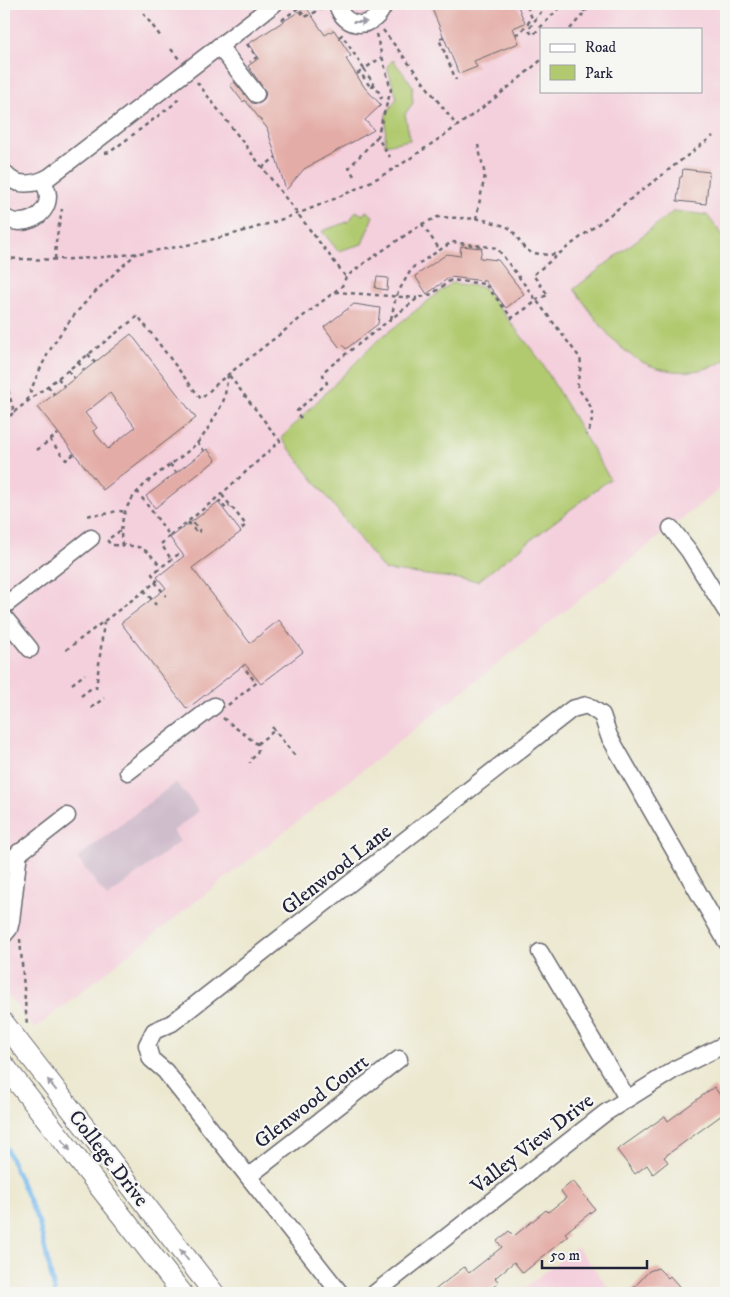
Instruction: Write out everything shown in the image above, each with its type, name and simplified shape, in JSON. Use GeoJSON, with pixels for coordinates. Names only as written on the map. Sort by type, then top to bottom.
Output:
{"type":"FeatureCollection","features":[{"type":"Feature","properties":{"kind":"main road","name":"College Drive"},"geometry":{"type":"LineString","coordinates":[[4,1022],[214,1293]]}},
{"type":"Feature","properties":{"kind":"main road","name":"College Drive"},"geometry":{"type":"LineString","coordinates":[[4,1065],[182,1293]]}},
{"type":"Feature","properties":{"kind":"street"},"geometry":{"type":"LineString","coordinates":[[331,5],[348,21],[364,24],[371,22],[377,17],[384,4]]}},
{"type":"Feature","properties":{"kind":"street"},"geometry":{"type":"LineString","coordinates":[[4,172],[7,178],[21,184],[43,181],[219,46],[280,16]]}},
{"type":"Feature","properties":{"kind":"street"},"geometry":{"type":"LineString","coordinates":[[219,46],[256,94]]}},
{"type":"Feature","properties":{"kind":"street"},"geometry":{"type":"LineString","coordinates":[[4,217],[13,222],[20,223],[35,218],[41,213],[45,208],[48,196],[43,181]]}},
{"type":"Feature","properties":{"kind":"street"},"geometry":{"type":"LineString","coordinates":[[671,528],[724,603]]}},
{"type":"Feature","properties":{"kind":"street"},"geometry":{"type":"LineString","coordinates":[[4,606],[90,538]]}},
{"type":"Feature","properties":{"kind":"street"},"geometry":{"type":"LineString","coordinates":[[4,617],[30,649]]}},
{"type":"Feature","properties":{"kind":"street","name":"Glenwood Lane"},"geometry":{"type":"LineString","coordinates":[[340,1293],[165,1070],[151,1059],[146,1044],[154,1032],[172,1023],[572,709],[586,706],[602,715],[609,736],[726,941]]}},
{"type":"Feature","properties":{"kind":"street"},"geometry":{"type":"LineString","coordinates":[[128,772],[220,710]]}},
{"type":"Feature","properties":{"kind":"street"},"geometry":{"type":"LineString","coordinates":[[4,865],[67,816]]}},
{"type":"Feature","properties":{"kind":"street"},"geometry":{"type":"LineString","coordinates":[[12,934],[9,929],[19,852]]}},
{"type":"Feature","properties":{"kind":"street"},"geometry":{"type":"LineString","coordinates":[[540,952],[627,1098]]}},
{"type":"Feature","properties":{"kind":"street","name":"Valley View Drive"},"geometry":{"type":"LineString","coordinates":[[374,1293],[580,1132],[627,1098],[677,1068],[726,1044]]}},
{"type":"Feature","properties":{"kind":"street","name":"Glenwood Court"},"geometry":{"type":"LineString","coordinates":[[249,1176],[399,1059]]}},
{"type":"Feature","properties":{"kind":"path"},"geometry":{"type":"LineString","coordinates":[[516,34],[520,33],[532,18],[527,4]]}},
{"type":"Feature","properties":{"kind":"path"},"geometry":{"type":"LineString","coordinates":[[538,4],[542,12],[528,30],[533,35],[563,4]]}},
{"type":"Feature","properties":{"kind":"path"},"geometry":{"type":"LineString","coordinates":[[576,4],[586,12]]}},
{"type":"Feature","properties":{"kind":"path"},"geometry":{"type":"LineString","coordinates":[[571,28],[592,4]]}},
{"type":"Feature","properties":{"kind":"path"},"geometry":{"type":"LineString","coordinates":[[280,16],[298,8],[305,17],[331,5]]}},
{"type":"Feature","properties":{"kind":"path"},"geometry":{"type":"LineString","coordinates":[[144,13],[162,37]]}},
{"type":"Feature","properties":{"kind":"path"},"geometry":{"type":"LineString","coordinates":[[382,28],[457,126]]}},
{"type":"Feature","properties":{"kind":"path"},"geometry":{"type":"LineString","coordinates":[[354,176],[350,168],[378,137],[391,90],[376,33]]}},
{"type":"Feature","properties":{"kind":"path"},"geometry":{"type":"LineString","coordinates":[[339,37],[342,35],[382,96],[378,101]]}},
{"type":"Feature","properties":{"kind":"path"},"geometry":{"type":"LineString","coordinates":[[444,37],[439,38],[456,80]]}},
{"type":"Feature","properties":{"kind":"path"},"geometry":{"type":"LineString","coordinates":[[242,43],[244,41],[257,57],[247,64],[244,60]]}},
{"type":"Feature","properties":{"kind":"path"},"geometry":{"type":"LineString","coordinates":[[171,48],[183,64]]}},
{"type":"Feature","properties":{"kind":"path"},"geometry":{"type":"LineString","coordinates":[[364,69],[382,57]]}},
{"type":"Feature","properties":{"kind":"path"},"geometry":{"type":"LineString","coordinates":[[4,258],[93,258],[168,248],[218,238],[297,213],[337,197],[404,163],[501,94],[540,61]]}},
{"type":"Feature","properties":{"kind":"path"},"geometry":{"type":"LineString","coordinates":[[356,74],[360,72],[371,88],[374,85]]}},
{"type":"Feature","properties":{"kind":"path"},"geometry":{"type":"LineString","coordinates":[[193,77],[346,277]]}},
{"type":"Feature","properties":{"kind":"path"},"geometry":{"type":"LineString","coordinates":[[192,86],[202,78]]}},
{"type":"Feature","properties":{"kind":"path"},"geometry":{"type":"LineString","coordinates":[[104,154],[110,152],[174,104],[181,95]]}},
{"type":"Feature","properties":{"kind":"path"},"geometry":{"type":"LineString","coordinates":[[335,292],[418,298],[432,294],[451,280],[485,284],[512,318],[540,298],[548,295],[533,275],[713,136]]}},
{"type":"Feature","properties":{"kind":"path"},"geometry":{"type":"LineString","coordinates":[[378,137],[390,157]]}},
{"type":"Feature","properties":{"kind":"path"},"geometry":{"type":"LineString","coordinates":[[476,219],[485,175],[478,145]]}},
{"type":"Feature","properties":{"kind":"path"},"geometry":{"type":"LineString","coordinates":[[262,168],[276,157]]}},
{"type":"Feature","properties":{"kind":"path"},"geometry":{"type":"LineString","coordinates":[[55,259],[62,204]]}},
{"type":"Feature","properties":{"kind":"path"},"geometry":{"type":"LineString","coordinates":[[10,416],[138,316],[201,398],[228,374],[335,292],[342,286],[346,277],[422,224],[438,217],[476,219],[505,226],[511,229],[525,249],[532,253],[550,255],[560,253]]}},
{"type":"Feature","properties":{"kind":"path"},"geometry":{"type":"LineString","coordinates":[[422,224],[440,250]]}},
{"type":"Feature","properties":{"kind":"path"},"geometry":{"type":"LineString","coordinates":[[391,320],[396,296],[412,268],[452,242],[496,248],[580,358],[582,365],[578,388],[592,408],[593,417],[592,426],[587,435]]}},
{"type":"Feature","properties":{"kind":"path"},"geometry":{"type":"LineString","coordinates":[[27,402],[43,363],[64,327],[92,294],[138,252]]}},
{"type":"Feature","properties":{"kind":"path"},"geometry":{"type":"LineString","coordinates":[[302,418],[297,414],[297,411],[327,383],[323,375],[324,371],[418,298]]}},
{"type":"Feature","properties":{"kind":"path"},"geometry":{"type":"LineString","coordinates":[[88,354],[95,363]]}},
{"type":"Feature","properties":{"kind":"path"},"geometry":{"type":"LineString","coordinates":[[78,362],[84,370]]}},
{"type":"Feature","properties":{"kind":"path"},"geometry":{"type":"LineString","coordinates":[[68,370],[74,378]]}},
{"type":"Feature","properties":{"kind":"path"},"geometry":{"type":"LineString","coordinates":[[4,374],[14,412]]}},
{"type":"Feature","properties":{"kind":"path"},"geometry":{"type":"LineString","coordinates":[[122,546],[120,531],[125,512],[136,491],[197,442],[223,402],[228,374]]}},
{"type":"Feature","properties":{"kind":"path"},"geometry":{"type":"LineString","coordinates":[[171,559],[161,544],[222,495],[280,441],[228,374]]}},
{"type":"Feature","properties":{"kind":"path"},"geometry":{"type":"LineString","coordinates":[[58,378],[64,386]]}},
{"type":"Feature","properties":{"kind":"path"},"geometry":{"type":"LineString","coordinates":[[48,386],[54,394]]}},
{"type":"Feature","properties":{"kind":"path"},"geometry":{"type":"LineString","coordinates":[[37,450],[58,434]]}},
{"type":"Feature","properties":{"kind":"path"},"geometry":{"type":"LineString","coordinates":[[50,440],[66,460],[74,454]]}},
{"type":"Feature","properties":{"kind":"path"},"geometry":{"type":"LineString","coordinates":[[197,442],[204,451]]}},
{"type":"Feature","properties":{"kind":"path"},"geometry":{"type":"LineString","coordinates":[[170,464],[176,472]]}},
{"type":"Feature","properties":{"kind":"path"},"geometry":{"type":"LineString","coordinates":[[136,491],[170,536]]}},
{"type":"Feature","properties":{"kind":"path"},"geometry":{"type":"LineString","coordinates":[[222,495],[246,525],[240,530]]}},
{"type":"Feature","properties":{"kind":"path"},"geometry":{"type":"LineString","coordinates":[[218,502],[220,501],[226,509],[230,506]]}},
{"type":"Feature","properties":{"kind":"path"},"geometry":{"type":"LineString","coordinates":[[88,516],[116,510],[125,512]]}},
{"type":"Feature","properties":{"kind":"path"},"geometry":{"type":"LineString","coordinates":[[188,522],[196,534],[200,531],[193,523],[195,522]]}},
{"type":"Feature","properties":{"kind":"path"},"geometry":{"type":"LineString","coordinates":[[120,531],[107,540],[111,545],[138,546],[147,550],[161,567]]}},
{"type":"Feature","properties":{"kind":"path"},"geometry":{"type":"LineString","coordinates":[[166,596],[155,582],[157,580],[152,574],[180,553]]}},
{"type":"Feature","properties":{"kind":"path"},"geometry":{"type":"LineString","coordinates":[[66,650],[155,582]]}},
{"type":"Feature","properties":{"kind":"path"},"geometry":{"type":"LineString","coordinates":[[144,590],[156,604]]}},
{"type":"Feature","properties":{"kind":"path"},"geometry":{"type":"LineString","coordinates":[[81,696],[95,687],[104,622]]}},
{"type":"Feature","properties":{"kind":"path"},"geometry":{"type":"LineString","coordinates":[[242,666],[256,683],[220,710],[257,744],[258,750],[250,763]]}},
{"type":"Feature","properties":{"kind":"path"},"geometry":{"type":"LineString","coordinates":[[72,684],[85,674]]}},
{"type":"Feature","properties":{"kind":"path"},"geometry":{"type":"LineString","coordinates":[[91,708],[104,698]]}},
{"type":"Feature","properties":{"kind":"path"},"geometry":{"type":"LineString","coordinates":[[257,744],[274,729],[295,756]]}},
{"type":"Feature","properties":{"kind":"path"},"geometry":{"type":"LineString","coordinates":[[12,934],[27,1026]]}},
{"type":"Feature","properties":{"kind":"shaded area"},"geometry":{"type":"Polygon","coordinates":[[[19,4],[726,4],[726,484],[34,1029],[4,990],[4,15],[19,4]]]}},
{"type":"Feature","properties":{"kind":"shaded area"},"geometry":{"type":"Polygon","coordinates":[[[176,782],[199,811],[173,831],[180,841],[107,897],[77,858],[176,782]]]}},
{"type":"Feature","properties":{"kind":"shaded area"},"geometry":{"type":"Polygon","coordinates":[[[577,1247],[613,1293],[518,1293],[577,1247]]]}},
{"type":"Feature","properties":{"kind":"green space"},"geometry":{"type":"Polygon","coordinates":[[[393,60],[413,86],[413,103],[405,114],[410,140],[385,145],[386,114],[397,98],[387,66],[393,60]]]}},
{"type":"Feature","properties":{"kind":"green space"},"geometry":{"type":"Polygon","coordinates":[[[356,211],[363,215],[366,211],[373,216],[362,244],[338,251],[322,231],[350,221],[356,211]]]}},
{"type":"Feature","properties":{"kind":"green space"},"geometry":{"type":"Polygon","coordinates":[[[674,211],[707,215],[726,240],[726,360],[714,366],[694,371],[674,371],[656,368],[627,353],[604,330],[574,289],[674,211]]]}},
{"type":"Feature","properties":{"kind":"green space"},"geometry":{"type":"Polygon","coordinates":[[[451,283],[483,287],[540,360],[610,479],[478,581],[384,570],[281,438],[378,340],[451,283]]]}},
{"type":"Feature","properties":{"kind":"building"},"geometry":{"type":"Polygon","coordinates":[[[430,4],[517,4],[525,23],[513,28],[519,43],[474,61],[477,67],[459,74],[430,4]]]}},
{"type":"Feature","properties":{"kind":"building"},"geometry":{"type":"Polygon","coordinates":[[[306,7],[325,35],[334,30],[351,56],[346,59],[365,88],[381,105],[365,120],[374,130],[304,169],[286,190],[267,128],[245,100],[243,102],[230,85],[234,82],[252,103],[258,104],[262,102],[266,92],[248,66],[259,58],[248,44],[306,7]]]}},
{"type":"Feature","properties":{"kind":"building"},"geometry":{"type":"Polygon","coordinates":[[[683,169],[709,172],[706,204],[677,201],[683,169]]]}},
{"type":"Feature","properties":{"kind":"building"},"geometry":{"type":"Polygon","coordinates":[[[461,246],[482,248],[480,258],[498,260],[524,294],[506,308],[485,281],[450,277],[427,294],[415,276],[447,254],[460,256],[461,246]]]}},
{"type":"Feature","properties":{"kind":"building"},"geometry":{"type":"Polygon","coordinates":[[[377,277],[388,278],[387,290],[375,288],[377,277]]]}},
{"type":"Feature","properties":{"kind":"building"},"geometry":{"type":"Polygon","coordinates":[[[354,304],[380,308],[378,324],[346,349],[343,345],[340,348],[324,327],[354,304]]]}},
{"type":"Feature","properties":{"kind":"building"},"geometry":{"type":"Polygon","coordinates":[[[131,334],[196,418],[103,490],[38,407],[131,334]],[[110,393],[85,413],[97,428],[93,431],[108,449],[135,427],[110,393]]]}},
{"type":"Feature","properties":{"kind":"building"},"geometry":{"type":"Polygon","coordinates":[[[207,449],[216,460],[155,508],[146,496],[207,449]]]}},
{"type":"Feature","properties":{"kind":"building"},"geometry":{"type":"Polygon","coordinates":[[[218,502],[241,532],[192,568],[250,643],[279,620],[303,652],[261,684],[245,664],[187,709],[121,623],[166,588],[157,577],[184,556],[170,538],[218,502]]]}},
{"type":"Feature","properties":{"kind":"building"},"geometry":{"type":"Polygon","coordinates":[[[714,1087],[726,1103],[726,1112],[664,1157],[668,1162],[653,1174],[647,1165],[635,1174],[617,1150],[665,1116],[668,1121],[714,1087]]]}},
{"type":"Feature","properties":{"kind":"building"},"geometry":{"type":"Polygon","coordinates":[[[573,1181],[595,1209],[565,1233],[568,1236],[523,1273],[514,1262],[495,1278],[499,1282],[486,1293],[431,1293],[464,1267],[469,1273],[502,1247],[497,1241],[509,1231],[514,1236],[546,1210],[548,1212],[566,1198],[561,1191],[573,1181]]]}},
{"type":"Feature","properties":{"kind":"building"},"geometry":{"type":"Polygon","coordinates":[[[658,1268],[668,1278],[670,1276],[685,1293],[629,1293],[649,1271],[658,1268]]]}},
{"type":"Feature","properties":{"kind":"waterway"},"geometry":{"type":"LineString","coordinates":[[4,1143],[39,1223],[55,1293]]}}]}
